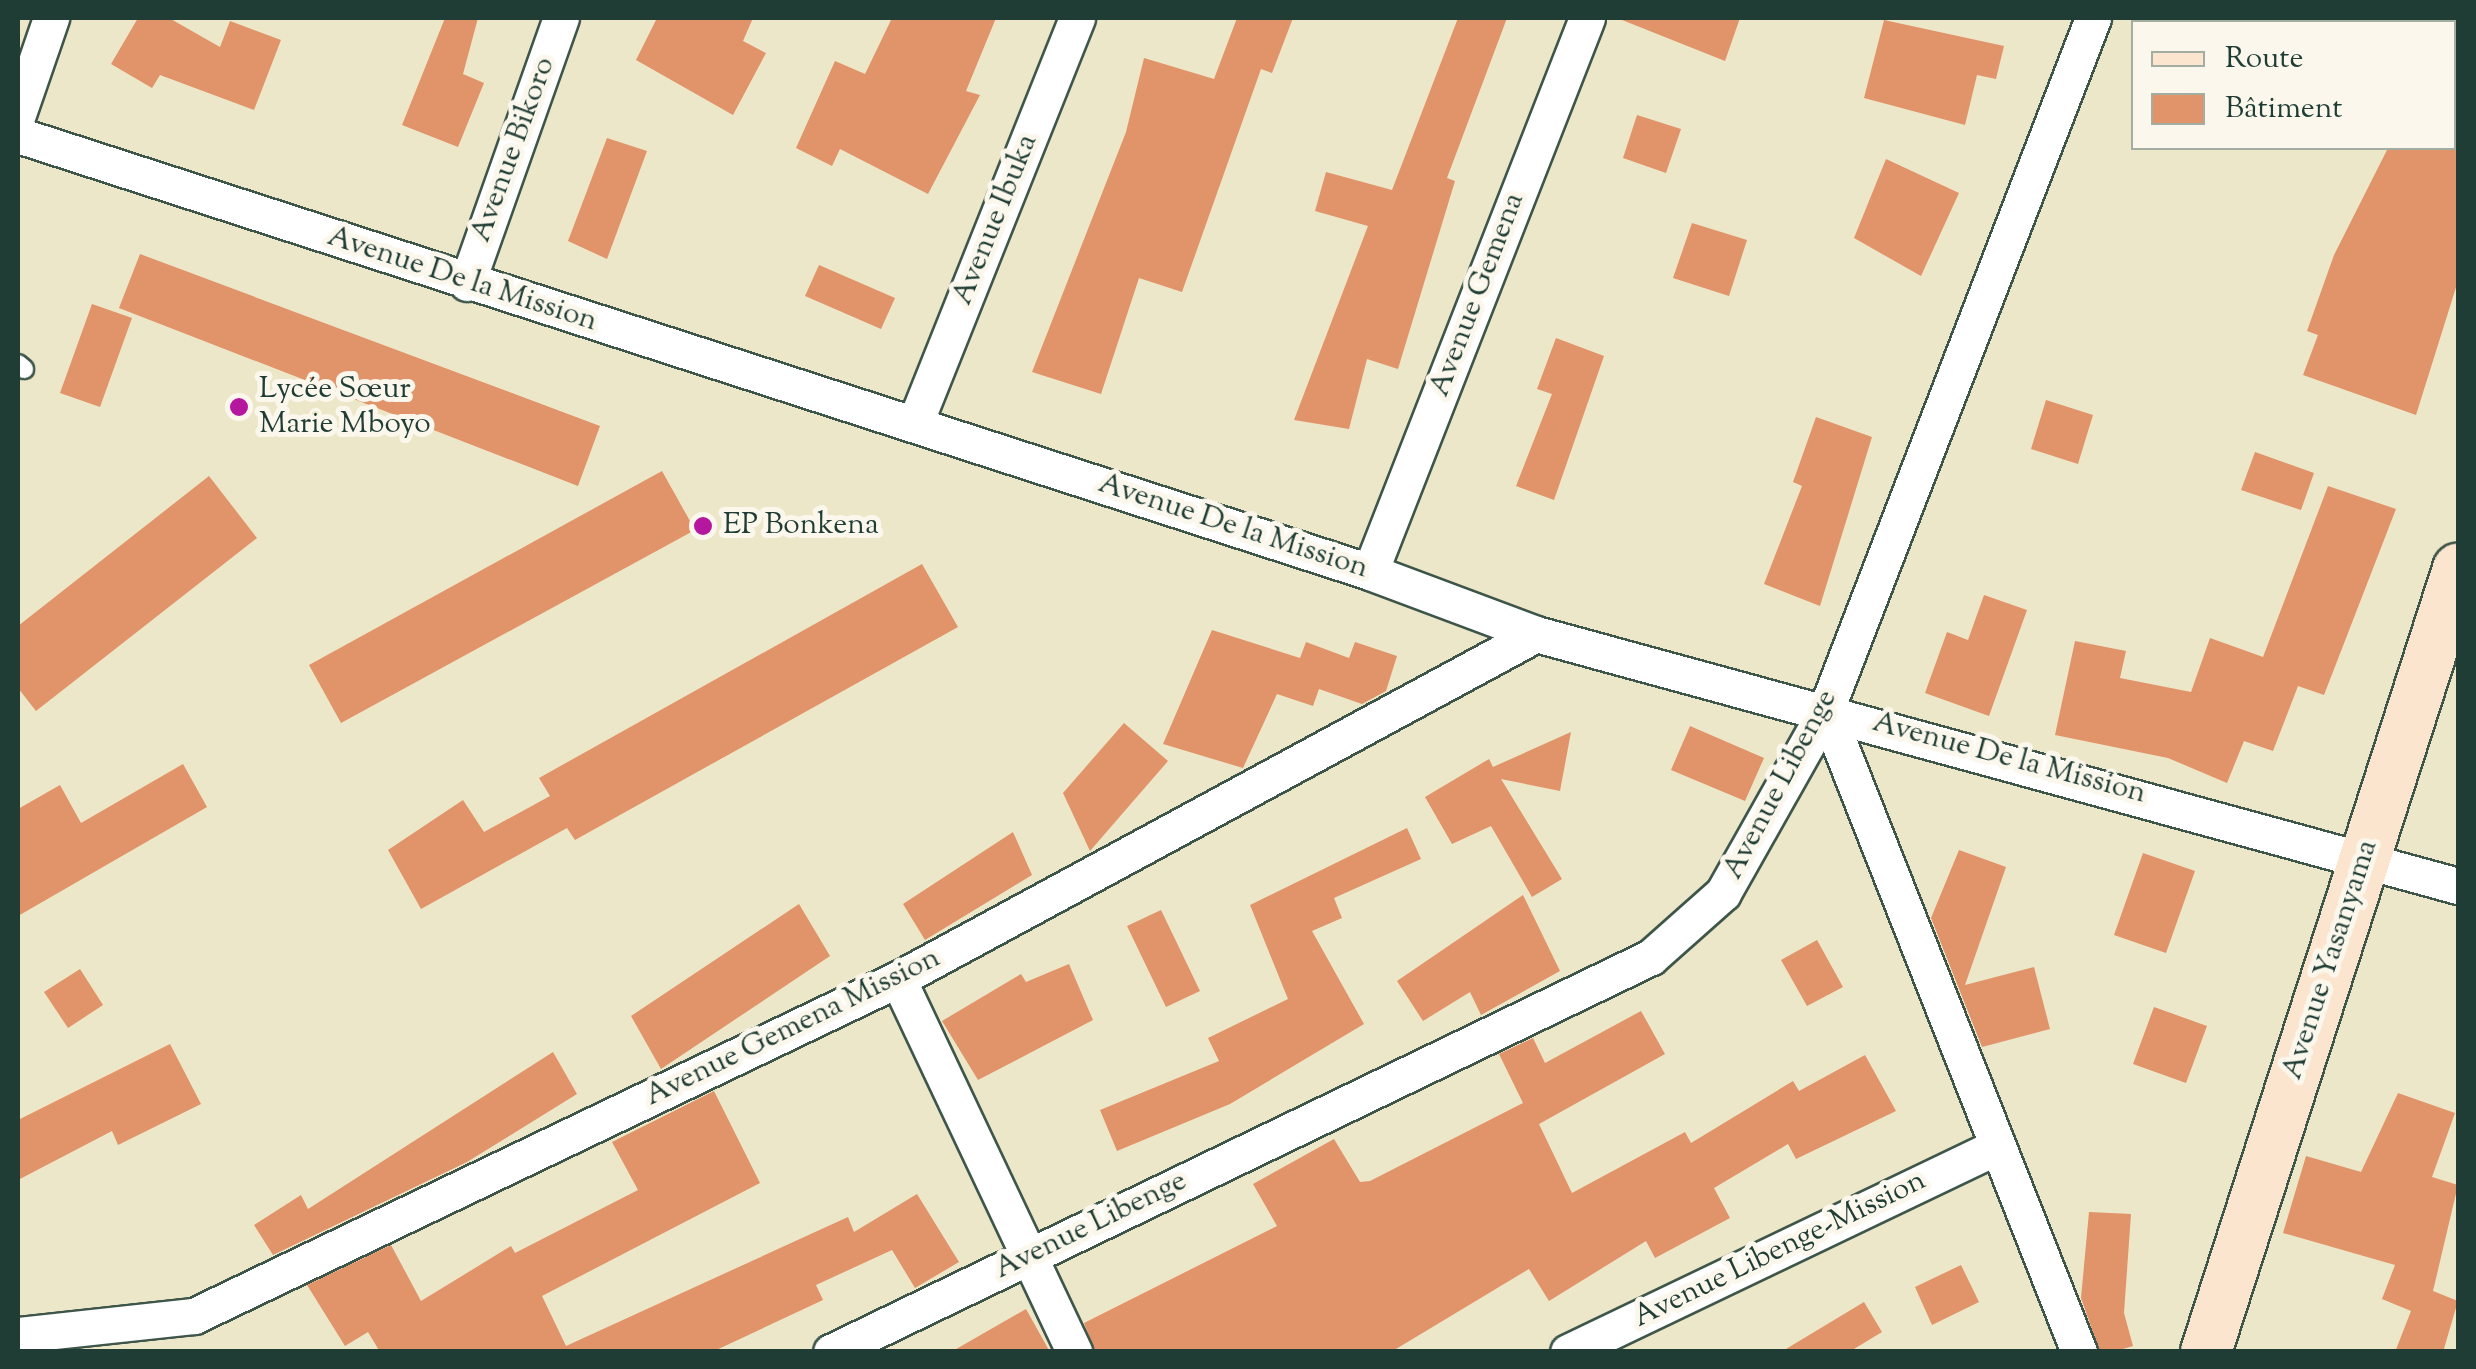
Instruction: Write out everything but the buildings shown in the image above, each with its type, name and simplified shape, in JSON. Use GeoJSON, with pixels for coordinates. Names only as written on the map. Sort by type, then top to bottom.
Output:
{"type":"FeatureCollection","features":[{"type":"Feature","properties":{"kind":"street"},"geometry":{"type":"LineString","coordinates":[[18,114],[52,18]]}},
{"type":"Feature","properties":{"kind":"street","name":"Avenue Bikoro"},"geometry":{"type":"LineString","coordinates":[[466,282],[561,18]]}},
{"type":"Feature","properties":{"kind":"street","name":"Avenue Ibuka"},"geometry":{"type":"LineString","coordinates":[[916,423],[1078,18]]}},
{"type":"Feature","properties":{"kind":"street","name":"Avenue Gemena"},"geometry":{"type":"LineString","coordinates":[[1370,572],[1586,18]]}},
{"type":"Feature","properties":{"kind":"street","name":"Avenue Libenge"},"geometry":{"type":"LineString","coordinates":[[831,1352],[1650,956],[1722,893],[1826,710],[2093,18]]}},
{"type":"Feature","properties":{"kind":"street","name":"Avenue De la Mission"},"geometry":{"type":"LineString","coordinates":[[18,135],[1370,572],[1536,634],[2364,856],[2458,886]]}},
{"type":"Feature","properties":{"kind":"street","name":"Avenue Yasanyama"},"geometry":{"type":"LineString","coordinates":[[2206,1352],[2458,569]]}},
{"type":"Feature","properties":{"kind":"street","name":"Avenue Gemena Mission"},"geometry":{"type":"LineString","coordinates":[[18,1335],[194,1316],[898,979],[1536,634]]}},
{"type":"Feature","properties":{"kind":"street"},"geometry":{"type":"LineString","coordinates":[[1826,710],[1992,1149],[2079,1352]]}},
{"type":"Feature","properties":{"kind":"street"},"geometry":{"type":"LineString","coordinates":[[898,979],[1074,1352]]}},
{"type":"Feature","properties":{"kind":"street","name":"Avenue Libenge-Mission"},"geometry":{"type":"LineString","coordinates":[[1568,1352],[1992,1149]]}},
{"type":"Feature","properties":{"kind":"place","name":"Lycée Sœur Marie Mboyo"},"geometry":{"type":"Point","coordinates":[239,407]}},
{"type":"Feature","properties":{"kind":"place","name":"EP Bonkena"},"geometry":{"type":"Point","coordinates":[703,526]}}]}
